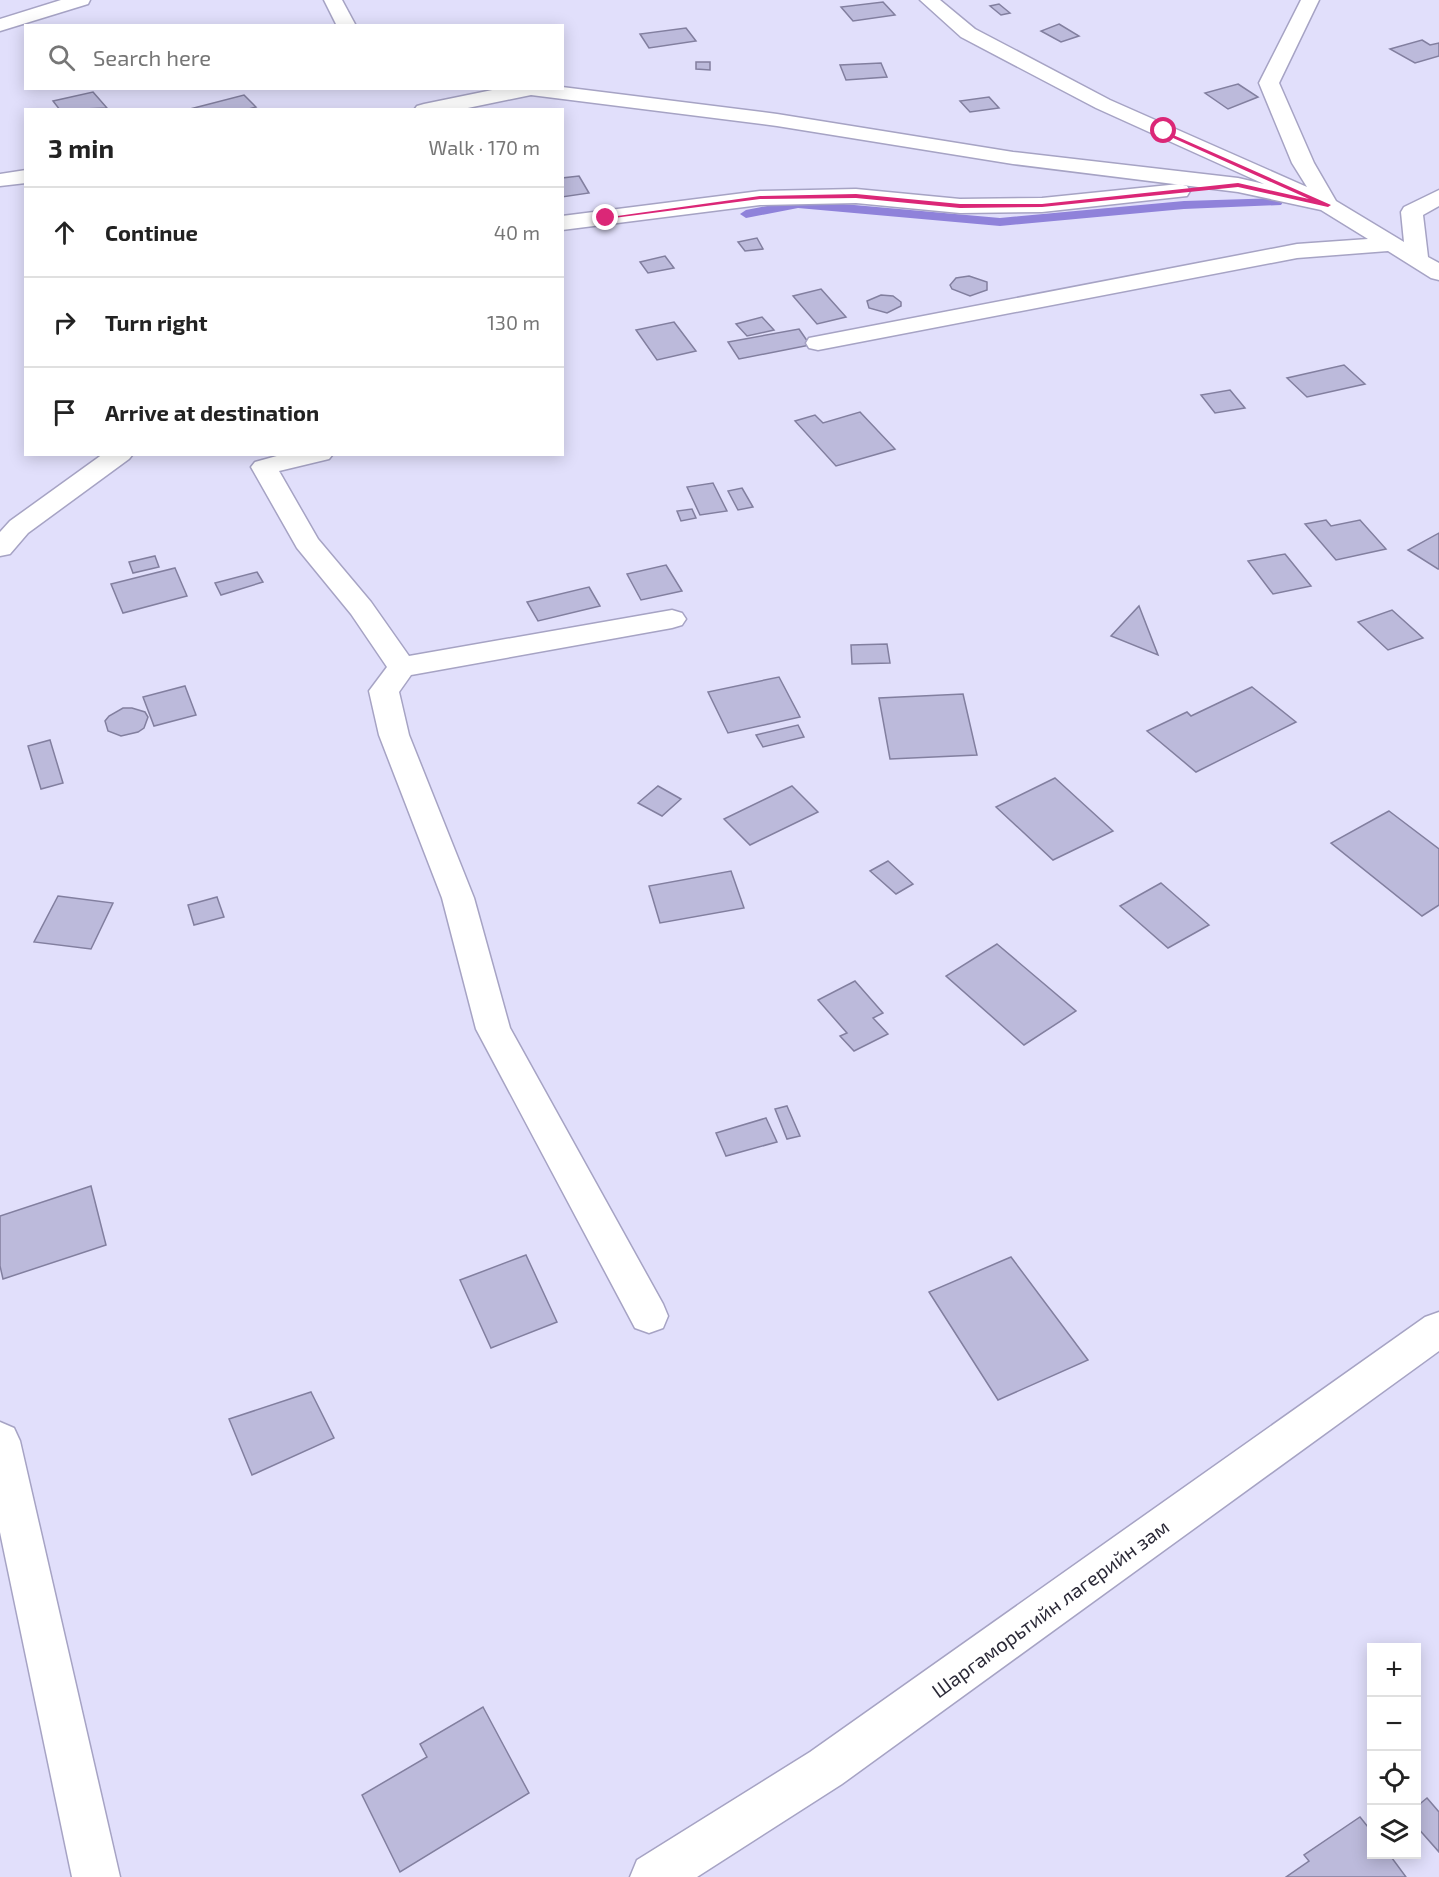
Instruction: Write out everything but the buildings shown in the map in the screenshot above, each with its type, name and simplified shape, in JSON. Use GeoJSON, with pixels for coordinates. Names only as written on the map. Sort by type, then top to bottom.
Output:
{"type":"FeatureCollection","features":[{"type":"Feature","properties":{"kind":"street"},"geometry":{"type":"LineString","coordinates":[[0,24],[81,0]]}},
{"type":"Feature","properties":{"kind":"street"},"geometry":{"type":"LineString","coordinates":[[333,0],[346,24]]}},
{"type":"Feature","properties":{"kind":"street"},"geometry":{"type":"LineString","coordinates":[[929,0],[968,33],[1103,104],[1328,205],[1439,273]]}},
{"type":"Feature","properties":{"kind":"street"},"geometry":{"type":"LineString","coordinates":[[1310,0],[1269,83],[1303,163],[1328,205]]}},
{"type":"Feature","properties":{"kind":"street"},"geometry":{"type":"LineString","coordinates":[[434,108],[525,90]]}},
{"type":"Feature","properties":{"kind":"street"},"geometry":{"type":"LineString","coordinates":[[538,90],[777,120],[1013,158],[1238,185],[1328,205]]}},
{"type":"Feature","properties":{"kind":"street"},"geometry":{"type":"LineString","coordinates":[[0,180],[24,176]]}},
{"type":"Feature","properties":{"kind":"street"},"geometry":{"type":"LineString","coordinates":[[564,223],[760,198],[856,196],[960,206],[1042,206],[1238,185]]}},
{"type":"Feature","properties":{"kind":"street"},"geometry":{"type":"LineString","coordinates":[[1417,259],[1412,212],[1439,197]]}},
{"type":"Feature","properties":{"kind":"street"},"geometry":{"type":"LineString","coordinates":[[818,343],[1297,251],[1393,244]]}},
{"type":"Feature","properties":{"kind":"street"},"geometry":{"type":"LineString","coordinates":[[0,548],[19,527],[117,456]]}},
{"type":"Feature","properties":{"kind":"street"},"geometry":{"type":"LineString","coordinates":[[312,456],[264,467],[307,542],[361,608],[402,668]]}},
{"type":"Feature","properties":{"kind":"street"},"geometry":{"type":"LineString","coordinates":[[649,1316],[493,1029],[459,898],[394,735],[384,691],[402,668],[672,619]]}},
{"type":"Feature","properties":{"kind":"street","name":"Шаргаморьтийн лагерийн зам"},"geometry":{"type":"LineString","coordinates":[[654,1877],[826,1768],[1439,1329]]}},
{"type":"Feature","properties":{"kind":"street"},"geometry":{"type":"LineString","coordinates":[[0,1441],[96,1877]]}},
{"type":"Feature","properties":{"kind":"waterway"},"geometry":{"type":"LineString","coordinates":[[746,214],[798,204],[1000,222],[1184,205],[1277,202]]}},
{"type":"Feature","properties":{"kind":"route"},"geometry":{"type":"LineString","coordinates":[[606,218],[760,198],[856,196],[960,206],[1042,206],[1238,185],[1328,205],[1164,131]]}}]}
